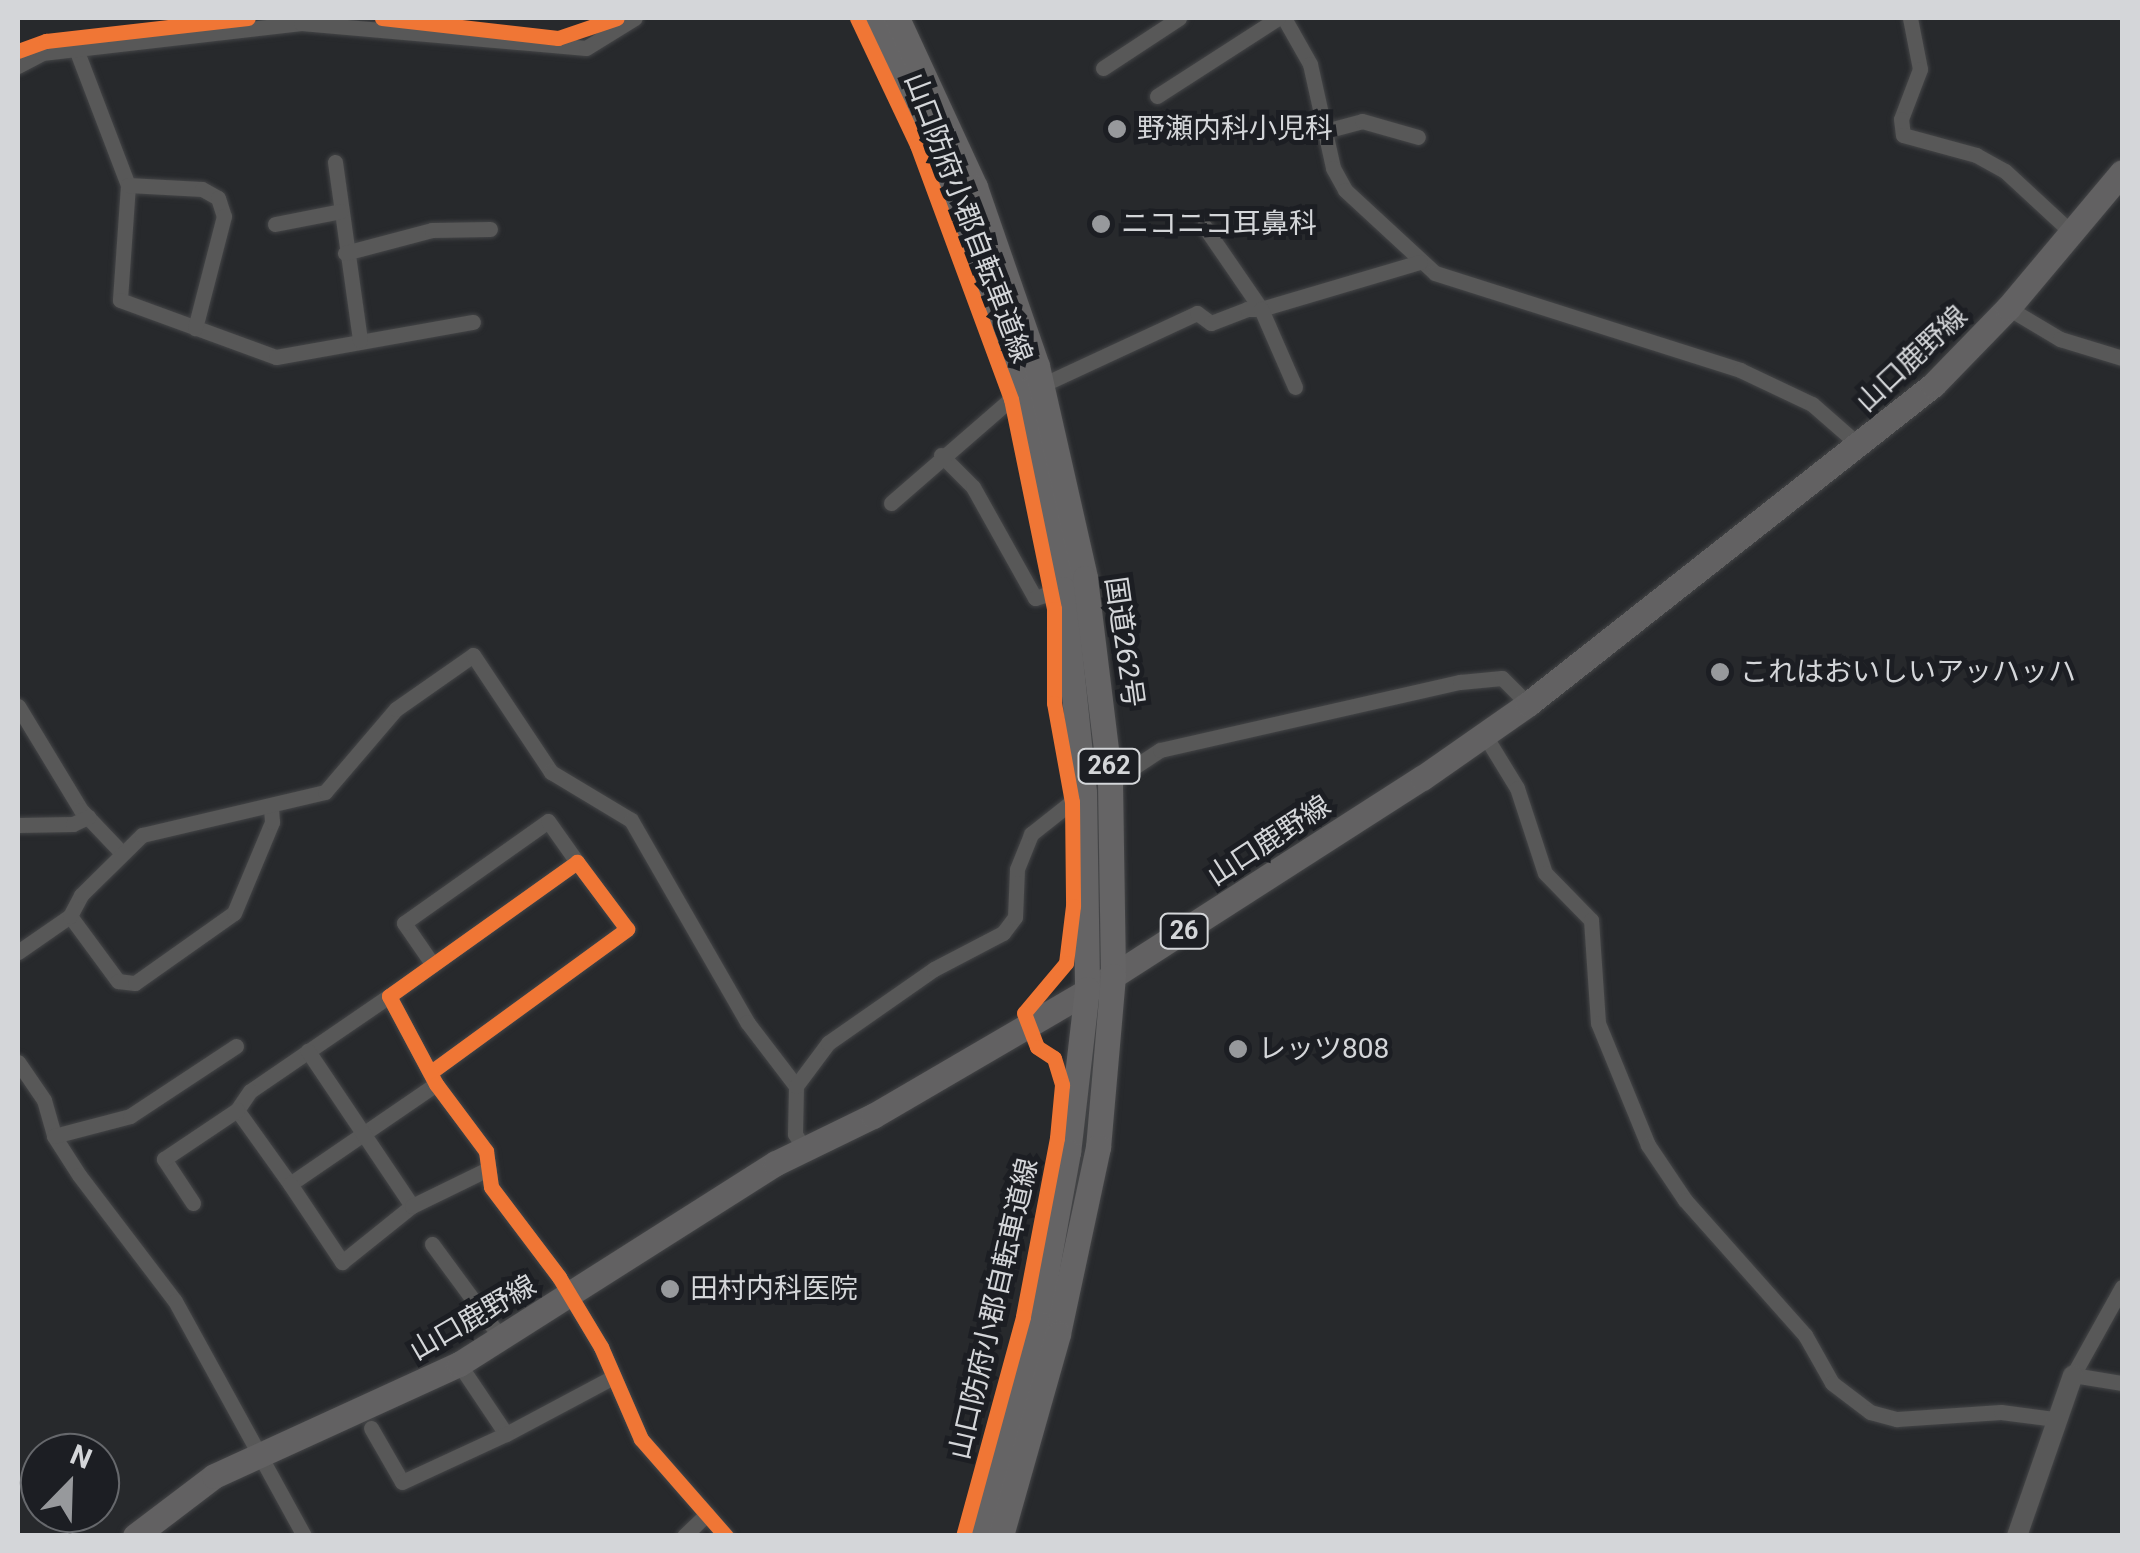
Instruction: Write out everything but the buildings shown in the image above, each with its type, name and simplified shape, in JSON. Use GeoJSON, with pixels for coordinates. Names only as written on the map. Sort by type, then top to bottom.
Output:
{"type":"FeatureCollection","features":[{"type":"Feature","properties":{"kind":"highway","name":"国道262号"},"geometry":{"type":"LineString","coordinates":[[871,18],[950,187],[1031,388],[1063,589],[1084,792],[1087,989],[1052,1253],[976,1536]]}},
{"type":"Feature","properties":{"kind":"highway","name":"国道262号"},"geometry":{"type":"LineString","coordinates":[[897,18],[975,186],[1084,578],[1110,782],[1113,976],[1086,1211],[1001,1536]]}},
{"type":"Feature","properties":{"kind":"main road","name":"山口鹿野線"},"geometry":{"type":"LineString","coordinates":[[136,1536],[214,1476],[459,1364],[804,1150],[873,1116],[1113,976],[1528,704],[1860,446],[2008,308],[2122,172]]}},
{"type":"Feature","properties":{"kind":"street"},"geometry":{"type":"LineString","coordinates":[[18,66],[42,53],[222,24],[301,20],[393,24],[586,48],[635,18]]}},
{"type":"Feature","properties":{"kind":"street"},"geometry":{"type":"LineString","coordinates":[[1103,68],[1179,18]]}},
{"type":"Feature","properties":{"kind":"street"},"geometry":{"type":"LineString","coordinates":[[1158,96],[1281,18],[1310,64],[1325,131],[1345,190],[1420,262],[1476,291],[1690,353],[1782,388],[1860,446]]}},
{"type":"Feature","properties":{"kind":"street"},"geometry":{"type":"LineString","coordinates":[[1910,18],[1920,69],[1901,119],[1903,136],[1976,155],[2004,171],[2072,233]]}},
{"type":"Feature","properties":{"kind":"street"},"geometry":{"type":"LineString","coordinates":[[76,48],[128,185],[120,300],[276,357],[473,322]]}},
{"type":"Feature","properties":{"kind":"street"},"geometry":{"type":"LineString","coordinates":[[1325,131],[1362,121],[1418,137]]}},
{"type":"Feature","properties":{"kind":"street"},"geometry":{"type":"LineString","coordinates":[[335,162],[360,340]]}},
{"type":"Feature","properties":{"kind":"street"},"geometry":{"type":"LineString","coordinates":[[128,185],[202,189],[218,198],[224,216],[196,328]]}},
{"type":"Feature","properties":{"kind":"street"},"geometry":{"type":"LineString","coordinates":[[274,224],[341,211]]}},
{"type":"Feature","properties":{"kind":"street"},"geometry":{"type":"LineString","coordinates":[[1204,226],[1261,309],[1296,387]]}},
{"type":"Feature","properties":{"kind":"street"},"geometry":{"type":"LineString","coordinates":[[345,252],[432,230],[490,229]]}},
{"type":"Feature","properties":{"kind":"street"},"geometry":{"type":"LineString","coordinates":[[891,503],[941,455],[1031,388],[1197,314],[1210,322],[1420,262]]}},
{"type":"Feature","properties":{"kind":"street"},"geometry":{"type":"LineString","coordinates":[[2008,308],[2060,339],[2122,358]]}},
{"type":"Feature","properties":{"kind":"street"},"geometry":{"type":"LineString","coordinates":[[941,455],[973,487],[1034,598],[1063,589]]}},
{"type":"Feature","properties":{"kind":"street"},"geometry":{"type":"LineString","coordinates":[[18,952],[70,916],[80,895],[142,834],[325,792],[396,710],[473,655],[551,772],[631,820],[746,1022],[796,1086]]}},
{"type":"Feature","properties":{"kind":"street"},"geometry":{"type":"LineString","coordinates":[[1110,782],[1160,750],[1460,682],[1502,678],[1528,704]]}},
{"type":"Feature","properties":{"kind":"street"},"geometry":{"type":"LineString","coordinates":[[18,706],[88,817],[122,852]]}},
{"type":"Feature","properties":{"kind":"street"},"geometry":{"type":"LineString","coordinates":[[1484,734],[1517,788],[1545,873],[1590,920],[1598,1023],[1648,1145],[1685,1200],[1806,1335],[1832,1383],[1870,1412],[1897,1419],[2001,1412],[2054,1419]]}},
{"type":"Feature","properties":{"kind":"street"},"geometry":{"type":"LineString","coordinates":[[804,1150],[795,1134],[796,1086],[828,1042],[934,968],[1004,934],[1015,917],[1017,869],[1031,834],[1084,792]]}},
{"type":"Feature","properties":{"kind":"street"},"geometry":{"type":"LineString","coordinates":[[70,916],[118,981],[134,983],[242,902],[271,807]]}},
{"type":"Feature","properties":{"kind":"street"},"geometry":{"type":"LineString","coordinates":[[18,825],[88,817]]}},
{"type":"Feature","properties":{"kind":"street"},"geometry":{"type":"LineString","coordinates":[[290,1184],[362,1135],[627,929],[548,820],[404,923],[433,965]]}},
{"type":"Feature","properties":{"kind":"street"},"geometry":{"type":"LineString","coordinates":[[193,1203],[164,1160],[237,1110],[250,1091],[578,862]]}},
{"type":"Feature","properties":{"kind":"street"},"geometry":{"type":"LineString","coordinates":[[390,996],[434,1078],[486,1151],[491,1187],[569,1296],[641,1439],[726,1536]]}},
{"type":"Feature","properties":{"kind":"street"},"geometry":{"type":"LineString","coordinates":[[54,1136],[130,1116],[236,1046]]}},
{"type":"Feature","properties":{"kind":"street"},"geometry":{"type":"LineString","coordinates":[[308,1052],[412,1206]]}},
{"type":"Feature","properties":{"kind":"street"},"geometry":{"type":"LineString","coordinates":[[18,1062],[44,1100],[54,1136],[175,1302],[246,1437],[263,1451],[304,1536]]}},
{"type":"Feature","properties":{"kind":"street"},"geometry":{"type":"LineString","coordinates":[[237,1110],[342,1262],[412,1206],[488,1169]]}},
{"type":"Feature","properties":{"kind":"street"},"geometry":{"type":"LineString","coordinates":[[432,1244],[501,1338]]}},
{"type":"Feature","properties":{"kind":"street"},"geometry":{"type":"LineString","coordinates":[[2018,1536],[2054,1419],[2073,1375],[2122,1287]]}},
{"type":"Feature","properties":{"kind":"street"},"geometry":{"type":"LineString","coordinates":[[459,1364],[506,1434]]}},
{"type":"Feature","properties":{"kind":"street"},"geometry":{"type":"LineString","coordinates":[[2073,1375],[2122,1383]]}},
{"type":"Feature","properties":{"kind":"street"},"geometry":{"type":"LineString","coordinates":[[371,1428],[402,1482],[506,1434],[612,1377]]}},
{"type":"Feature","properties":{"kind":"street"},"geometry":{"type":"LineString","coordinates":[[684,1536],[706,1514]]}},
{"type":"Feature","properties":{"kind":"cycle path"},"geometry":{"type":"LineString","coordinates":[[18,51],[46,41],[248,18]]}},
{"type":"Feature","properties":{"kind":"cycle path"},"geometry":{"type":"LineString","coordinates":[[382,18],[558,38],[617,18]]}},
{"type":"Feature","properties":{"kind":"cycle path","name":"山口防府小郡自転車道線"},"geometry":{"type":"LineString","coordinates":[[857,18],[917,145],[1011,399],[1054,609],[1054,703],[1072,802],[1073,906],[1066,963],[1024,1013],[1037,1047],[1054,1058],[1062,1085],[1057,1138],[1023,1317],[963,1536]]}},
{"type":"Feature","properties":{"kind":"cycle path"},"geometry":{"type":"LineString","coordinates":[[431,1072],[627,929],[577,862],[389,996],[436,1084],[486,1151],[491,1187],[559,1277],[601,1347],[641,1439],[726,1536]]}},
{"type":"Feature","properties":{"kind":"place","name":"野瀬内科小児科"},"geometry":{"type":"Point","coordinates":[1117,129]}},
{"type":"Feature","properties":{"kind":"place","name":"ニコニコ耳鼻科"},"geometry":{"type":"Point","coordinates":[1101,224]}},
{"type":"Feature","properties":{"kind":"place","name":"これはおいしいアッハッハ"},"geometry":{"type":"Point","coordinates":[1720,672]}},
{"type":"Feature","properties":{"kind":"place","name":"レッツ808"},"geometry":{"type":"Point","coordinates":[1238,1049]}},
{"type":"Feature","properties":{"kind":"place","name":"田村内科医院"},"geometry":{"type":"Point","coordinates":[670,1289]}}]}
